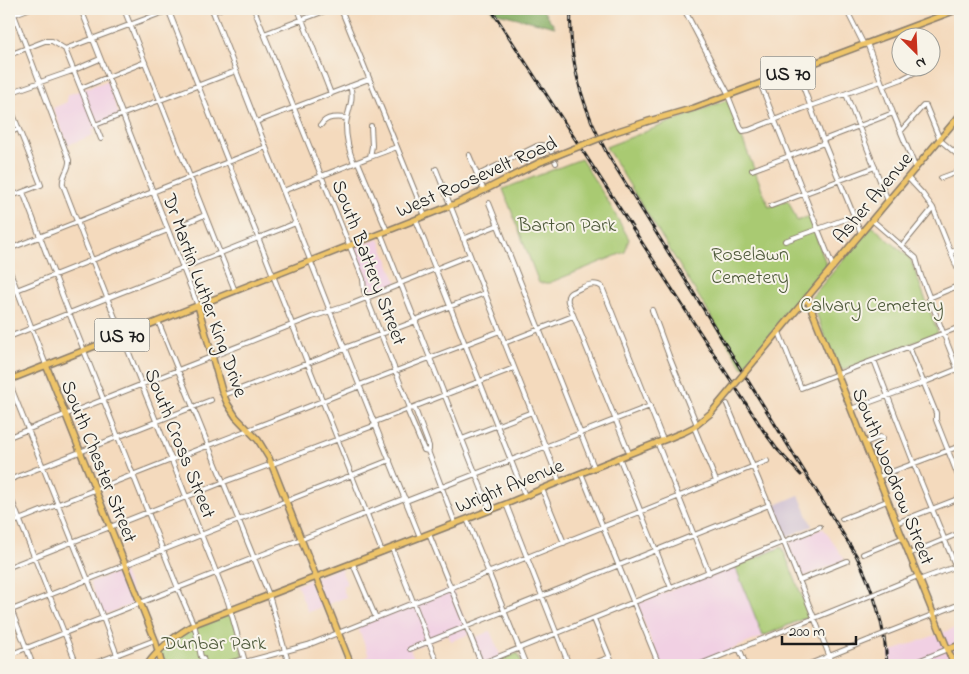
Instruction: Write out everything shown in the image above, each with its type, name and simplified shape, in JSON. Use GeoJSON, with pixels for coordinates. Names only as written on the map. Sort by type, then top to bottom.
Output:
{"type":"FeatureCollection","features":[{"type":"Feature","properties":{"kind":"main road","name":"West Roosevelt Road"},"geometry":{"type":"LineString","coordinates":[[9,381],[416,220],[484,191],[543,161],[615,132],[694,108],[959,9]]}},
{"type":"Feature","properties":{"kind":"main road","name":"Asher Avenue"},"geometry":{"type":"LineString","coordinates":[[807,298],[960,115]]}},
{"type":"Feature","properties":{"kind":"main road","name":"Wright Avenue"},"geometry":{"type":"LineString","coordinates":[[146,665],[158,651],[193,625],[506,504],[696,426],[711,413],[807,298]]}},
{"type":"Feature","properties":{"kind":"main road","name":"South Woodrow Street"},"geometry":{"type":"LineString","coordinates":[[807,298],[954,665]]}},
{"type":"Feature","properties":{"kind":"main road","name":"Dr Martin Luther King Drive"},"geometry":{"type":"LineString","coordinates":[[198,306],[224,395],[233,413],[264,448],[351,665]]}},
{"type":"Feature","properties":{"kind":"main road","name":"South Chester Street"},"geometry":{"type":"LineString","coordinates":[[46,365],[155,640],[162,665]]}},
{"type":"Feature","properties":{"kind":"main road"},"geometry":{"type":"LineString","coordinates":[[948,649],[960,645]]}},
{"type":"Feature","properties":{"kind":"street","name":"South Cross Street"},"geometry":{"type":"LineString","coordinates":[[12,9],[69,160],[69,165],[62,181],[231,610],[245,662]]}},
{"type":"Feature","properties":{"kind":"street"},"geometry":{"type":"LineString","coordinates":[[9,16],[28,9]]}},
{"type":"Feature","properties":{"kind":"street","name":"Dr Martin Luther King Drive"},"geometry":{"type":"LineString","coordinates":[[81,9],[198,306]]}},
{"type":"Feature","properties":{"kind":"street"},"geometry":{"type":"LineString","coordinates":[[124,9],[235,291]]}},
{"type":"Feature","properties":{"kind":"street"},"geometry":{"type":"LineString","coordinates":[[65,49],[170,9],[198,86],[382,552]]}},
{"type":"Feature","properties":{"kind":"street"},"geometry":{"type":"LineString","coordinates":[[220,9],[213,10],[420,537]]}},
{"type":"Feature","properties":{"kind":"street","name":"South Battery Street"},"geometry":{"type":"LineString","coordinates":[[254,9],[363,279],[366,298],[410,408],[408,412],[424,450],[428,451],[441,487]]}},
{"type":"Feature","properties":{"kind":"street"},"geometry":{"type":"LineString","coordinates":[[298,9],[331,94]]}},
{"type":"Feature","properties":{"kind":"street"},"geometry":{"type":"LineString","coordinates":[[264,34],[330,9]]}},
{"type":"Feature","properties":{"kind":"street"},"geometry":{"type":"LineString","coordinates":[[341,9],[425,216]]}},
{"type":"Feature","properties":{"kind":"street"},"geometry":{"type":"LineString","coordinates":[[684,9],[729,95],[743,131],[881,81]]}},
{"type":"Feature","properties":{"kind":"street"},"geometry":{"type":"LineString","coordinates":[[846,9],[866,44],[916,169]]}},
{"type":"Feature","properties":{"kind":"street"},"geometry":{"type":"LineString","coordinates":[[9,55],[49,41],[65,49],[101,138]]}},
{"type":"Feature","properties":{"kind":"street"},"geometry":{"type":"LineString","coordinates":[[9,94],[100,59]]}},
{"type":"Feature","properties":{"kind":"street"},"geometry":{"type":"LineString","coordinates":[[81,88],[145,62]]}},
{"type":"Feature","properties":{"kind":"street"},"geometry":{"type":"LineString","coordinates":[[797,70],[861,233]]}},
{"type":"Feature","properties":{"kind":"street"},"geometry":{"type":"LineString","coordinates":[[95,125],[236,71]]}},
{"type":"Feature","properties":{"kind":"street"},"geometry":{"type":"LineString","coordinates":[[883,86],[904,78]]}},
{"type":"Feature","properties":{"kind":"street"},"geometry":{"type":"LineString","coordinates":[[256,122],[370,79]]}},
{"type":"Feature","properties":{"kind":"street"},"geometry":{"type":"LineString","coordinates":[[760,83],[833,267]]}},
{"type":"Feature","properties":{"kind":"street"},"geometry":{"type":"LineString","coordinates":[[350,86],[352,97],[347,118],[347,140],[490,510]]}},
{"type":"Feature","properties":{"kind":"street"},"geometry":{"type":"LineString","coordinates":[[846,94],[888,201]]}},
{"type":"Feature","properties":{"kind":"street"},"geometry":{"type":"LineString","coordinates":[[9,104],[41,185],[9,197]]}},
{"type":"Feature","properties":{"kind":"street"},"geometry":{"type":"LineString","coordinates":[[901,131],[925,105],[940,140],[960,157]]}},
{"type":"Feature","properties":{"kind":"street"},"geometry":{"type":"LineString","coordinates":[[752,170],[789,157],[893,113]]}},
{"type":"Feature","properties":{"kind":"street"},"geometry":{"type":"LineString","coordinates":[[321,124],[323,121],[336,117],[347,118]]}},
{"type":"Feature","properties":{"kind":"street"},"geometry":{"type":"LineString","coordinates":[[370,126],[372,146],[370,157]]}},
{"type":"Feature","properties":{"kind":"street"},"geometry":{"type":"LineString","coordinates":[[9,133],[18,129]]}},
{"type":"Feature","properties":{"kind":"street"},"geometry":{"type":"LineString","coordinates":[[478,175],[542,145],[550,148],[556,163]]}},
{"type":"Feature","properties":{"kind":"street"},"geometry":{"type":"LineString","coordinates":[[9,249],[266,147]]}},
{"type":"Feature","properties":{"kind":"street"},"geometry":{"type":"LineString","coordinates":[[284,191],[397,147]]}},
{"type":"Feature","properties":{"kind":"street"},"geometry":{"type":"LineString","coordinates":[[469,155],[484,191]]}},
{"type":"Feature","properties":{"kind":"street"},"geometry":{"type":"LineString","coordinates":[[771,206],[875,167]]}},
{"type":"Feature","properties":{"kind":"street"},"geometry":{"type":"LineString","coordinates":[[436,169],[559,481]]}},
{"type":"Feature","properties":{"kind":"street"},"geometry":{"type":"LineString","coordinates":[[941,178],[960,173]]}},
{"type":"Feature","properties":{"kind":"street"},"geometry":{"type":"LineString","coordinates":[[908,178],[933,208],[960,275]]}},
{"type":"Feature","properties":{"kind":"street"},"geometry":{"type":"LineString","coordinates":[[23,192],[39,237],[200,642],[205,665]]}},
{"type":"Feature","properties":{"kind":"street"},"geometry":{"type":"LineString","coordinates":[[489,203],[594,467]]}},
{"type":"Feature","properties":{"kind":"street"},"geometry":{"type":"LineString","coordinates":[[902,246],[933,208]]}},
{"type":"Feature","properties":{"kind":"street"},"geometry":{"type":"LineString","coordinates":[[186,223],[205,215]]}},
{"type":"Feature","properties":{"kind":"street"},"geometry":{"type":"LineString","coordinates":[[785,241],[854,216]]}},
{"type":"Feature","properties":{"kind":"street"},"geometry":{"type":"LineString","coordinates":[[416,220],[525,496]]}},
{"type":"Feature","properties":{"kind":"street"},"geometry":{"type":"LineString","coordinates":[[872,220],[916,258],[929,298],[959,368],[960,376]]}},
{"type":"Feature","properties":{"kind":"street"},"geometry":{"type":"LineString","coordinates":[[9,336],[296,223]]}},
{"type":"Feature","properties":{"kind":"street"},"geometry":{"type":"LineString","coordinates":[[463,239],[498,225]]}},
{"type":"Feature","properties":{"kind":"street"},"geometry":{"type":"LineString","coordinates":[[9,293],[168,230]]}},
{"type":"Feature","properties":{"kind":"street"},"geometry":{"type":"LineString","coordinates":[[951,252],[960,248]]}},
{"type":"Feature","properties":{"kind":"street"},"geometry":{"type":"LineString","coordinates":[[9,437],[470,256]]}},
{"type":"Feature","properties":{"kind":"street","name":"South Chester Street"},"geometry":{"type":"LineString","coordinates":[[9,269],[46,365]]}},
{"type":"Feature","properties":{"kind":"street"},"geometry":{"type":"LineString","coordinates":[[628,454],[568,302],[568,296],[572,292],[593,284],[600,285],[603,289],[663,440]]}},
{"type":"Feature","properties":{"kind":"street"},"geometry":{"type":"LineString","coordinates":[[929,298],[960,285]]}},
{"type":"Feature","properties":{"kind":"street"},"geometry":{"type":"LineString","coordinates":[[224,395],[308,364],[485,293]]}},
{"type":"Feature","properties":{"kind":"street"},"geometry":{"type":"LineString","coordinates":[[652,310],[716,481]]}},
{"type":"Feature","properties":{"kind":"street"},"geometry":{"type":"LineString","coordinates":[[504,343],[573,316]]}},
{"type":"Feature","properties":{"kind":"street"},"geometry":{"type":"LineString","coordinates":[[158,321],[269,595],[289,665]]}},
{"type":"Feature","properties":{"kind":"street"},"geometry":{"type":"LineString","coordinates":[[779,332],[801,388],[960,327]]}},
{"type":"Feature","properties":{"kind":"street"},"geometry":{"type":"LineString","coordinates":[[9,524],[500,331]]}},
{"type":"Feature","properties":{"kind":"street"},"geometry":{"type":"LineString","coordinates":[[909,347],[936,413],[936,420],[960,481]]}},
{"type":"Feature","properties":{"kind":"street"},"geometry":{"type":"LineString","coordinates":[[874,360],[960,575]]}},
{"type":"Feature","properties":{"kind":"street"},"geometry":{"type":"LineString","coordinates":[[9,568],[224,482],[338,440],[410,408],[514,368]]}},
{"type":"Feature","properties":{"kind":"street"},"geometry":{"type":"LineString","coordinates":[[851,409],[959,368]]}},
{"type":"Feature","properties":{"kind":"street"},"geometry":{"type":"LineString","coordinates":[[9,381],[117,655],[119,665]]}},
{"type":"Feature","properties":{"kind":"street"},"geometry":{"type":"LineString","coordinates":[[9,480],[210,400]]}},
{"type":"Feature","properties":{"kind":"street"},"geometry":{"type":"LineString","coordinates":[[727,404],[833,665]]}},
{"type":"Feature","properties":{"kind":"street"},"geometry":{"type":"LineString","coordinates":[[9,655],[216,572],[650,406]]}},
{"type":"Feature","properties":{"kind":"street"},"geometry":{"type":"LineString","coordinates":[[462,439],[532,412]]}},
{"type":"Feature","properties":{"kind":"street"},"geometry":{"type":"LineString","coordinates":[[864,443],[880,437],[883,438]]}},
{"type":"Feature","properties":{"kind":"street"},"geometry":{"type":"LineString","coordinates":[[657,442],[709,573]]}},
{"type":"Feature","properties":{"kind":"street"},"geometry":{"type":"LineString","coordinates":[[878,477],[960,446]]}},
{"type":"Feature","properties":{"kind":"street"},"geometry":{"type":"LineString","coordinates":[[619,457],[671,588]]}},
{"type":"Feature","properties":{"kind":"street"},"geometry":{"type":"LineString","coordinates":[[10,611],[390,460]]}},
{"type":"Feature","properties":{"kind":"street"},"geometry":{"type":"LineString","coordinates":[[220,665],[245,662],[308,645],[766,461]]}},
{"type":"Feature","properties":{"kind":"street"},"geometry":{"type":"LineString","coordinates":[[581,472],[659,665]]}},
{"type":"Feature","properties":{"kind":"street"},"geometry":{"type":"LineString","coordinates":[[441,487],[455,524]]}},
{"type":"Feature","properties":{"kind":"street"},"geometry":{"type":"LineString","coordinates":[[542,489],[564,543]]}},
{"type":"Feature","properties":{"kind":"street"},"geometry":{"type":"LineString","coordinates":[[9,493],[77,665]]}},
{"type":"Feature","properties":{"kind":"street"},"geometry":{"type":"LineString","coordinates":[[896,523],[960,498]]}},
{"type":"Feature","properties":{"kind":"street"},"geometry":{"type":"LineString","coordinates":[[842,519],[887,501]]}},
{"type":"Feature","properties":{"kind":"street"},"geometry":{"type":"LineString","coordinates":[[506,504],[569,665]]}},
{"type":"Feature","properties":{"kind":"street"},"geometry":{"type":"LineString","coordinates":[[410,649],[769,505]]}},
{"type":"Feature","properties":{"kind":"street"},"geometry":{"type":"LineString","coordinates":[[467,519],[526,665]]}},
{"type":"Feature","properties":{"kind":"street"},"geometry":{"type":"LineString","coordinates":[[429,534],[481,665],[820,528]]}},
{"type":"Feature","properties":{"kind":"street"},"geometry":{"type":"LineString","coordinates":[[908,554],[960,533]]}},
{"type":"Feature","properties":{"kind":"street"},"geometry":{"type":"LineString","coordinates":[[864,554],[902,538]]}},
{"type":"Feature","properties":{"kind":"street"},"geometry":{"type":"LineString","coordinates":[[392,548],[438,665]]}},
{"type":"Feature","properties":{"kind":"street"},"geometry":{"type":"LineString","coordinates":[[800,580],[847,561]]}},
{"type":"Feature","properties":{"kind":"street"},"geometry":{"type":"LineString","coordinates":[[353,564],[376,618]]}},
{"type":"Feature","properties":{"kind":"street"},"geometry":{"type":"LineString","coordinates":[[698,665],[879,592],[958,566]]}},
{"type":"Feature","properties":{"kind":"street"},"geometry":{"type":"LineString","coordinates":[[9,604],[10,611],[33,665]]}},
{"type":"Feature","properties":{"kind":"street"},"geometry":{"type":"LineString","coordinates":[[807,665],[960,604]]}},
{"type":"Feature","properties":{"kind":"street"},"geometry":{"type":"LineString","coordinates":[[594,619],[613,665]]}},
{"type":"Feature","properties":{"kind":"street"},"geometry":{"type":"LineString","coordinates":[[90,665],[155,640]]}},
{"type":"Feature","properties":{"kind":"street"},"geometry":{"type":"LineString","coordinates":[[739,648],[746,665]]}},
{"type":"Feature","properties":{"kind":"street"},"geometry":{"type":"LineString","coordinates":[[909,665],[948,649]]}},
{"type":"Feature","properties":{"kind":"street"},"geometry":{"type":"LineString","coordinates":[[589,665],[610,657]]}},
{"type":"Feature","properties":{"kind":"shaded area"},"geometry":{"type":"Polygon","coordinates":[[[107,81],[120,118],[92,130],[93,135],[68,145],[53,108],[67,102],[67,95],[107,81]]]}},
{"type":"Feature","properties":{"kind":"shaded area"},"geometry":{"type":"Polygon","coordinates":[[[379,239],[397,283],[368,294],[365,275],[354,248],[379,239]]]}},
{"type":"Feature","properties":{"kind":"shaded area"},"geometry":{"type":"Polygon","coordinates":[[[799,495],[812,526],[786,537],[773,506],[799,495]]]}},
{"type":"Feature","properties":{"kind":"shaded area"},"geometry":{"type":"Polygon","coordinates":[[[823,528],[845,560],[801,578],[787,543],[823,528]]]}},
{"type":"Feature","properties":{"kind":"shaded area"},"geometry":{"type":"Polygon","coordinates":[[[782,545],[811,617],[693,665],[660,665],[637,604],[782,545]]]}},
{"type":"Feature","properties":{"kind":"shaded area"},"geometry":{"type":"Polygon","coordinates":[[[340,568],[347,584],[342,586],[346,597],[308,612],[297,585],[340,568]]]}},
{"type":"Feature","properties":{"kind":"shaded area"},"geometry":{"type":"Polygon","coordinates":[[[123,570],[136,603],[103,615],[90,582],[123,570]]]}},
{"type":"Feature","properties":{"kind":"shaded area"},"geometry":{"type":"Polygon","coordinates":[[[452,588],[470,634],[451,641],[448,634],[410,649],[417,665],[351,665],[369,656],[357,625],[452,588]]]}},
{"type":"Feature","properties":{"kind":"shaded area"},"geometry":{"type":"Polygon","coordinates":[[[960,626],[960,665],[890,665],[889,652],[960,626]]]}},
{"type":"Feature","properties":{"kind":"shaded area"},"geometry":{"type":"Polygon","coordinates":[[[490,631],[501,657],[482,664],[472,639],[490,631]]]}},
{"type":"Feature","properties":{"kind":"green space"},"geometry":{"type":"Polygon","coordinates":[[[491,9],[542,9],[555,27],[493,12],[491,9]]]}},
{"type":"Feature","properties":{"kind":"green space","name":"Roselawn Cemetery"},"geometry":{"type":"Polygon","coordinates":[[[727,100],[769,207],[788,200],[797,221],[809,216],[827,267],[743,368],[606,147],[727,100]]]}},
{"type":"Feature","properties":{"kind":"green space","name":"Barton Park"},"geometry":{"type":"Polygon","coordinates":[[[581,159],[629,239],[625,252],[549,283],[539,283],[503,189],[581,159]]]}},
{"type":"Feature","properties":{"kind":"green space","name":"Calvary Cemetery"},"geometry":{"type":"Polygon","coordinates":[[[872,226],[910,258],[938,333],[837,372],[811,298],[872,226]]]}},
{"type":"Feature","properties":{"kind":"green space"},"geometry":{"type":"Polygon","coordinates":[[[782,547],[810,616],[763,636],[735,566],[782,547]]]}},
{"type":"Feature","properties":{"kind":"green space","name":"Dunbar Park"},"geometry":{"type":"Polygon","coordinates":[[[231,610],[246,665],[162,665],[158,651],[193,625],[231,610]]]}},
{"type":"Feature","properties":{"kind":"green space"},"geometry":{"type":"Polygon","coordinates":[[[518,653],[522,665],[488,665],[518,653]]]}},
{"type":"Feature","properties":{"kind":"railway"},"geometry":{"type":"LineString","coordinates":[[491,9],[763,430],[776,448],[801,475]]}},
{"type":"Feature","properties":{"kind":"railway"},"geometry":{"type":"LineString","coordinates":[[571,9],[572,47],[579,85],[599,138],[856,555],[878,608],[884,636],[887,665]]}}]}
